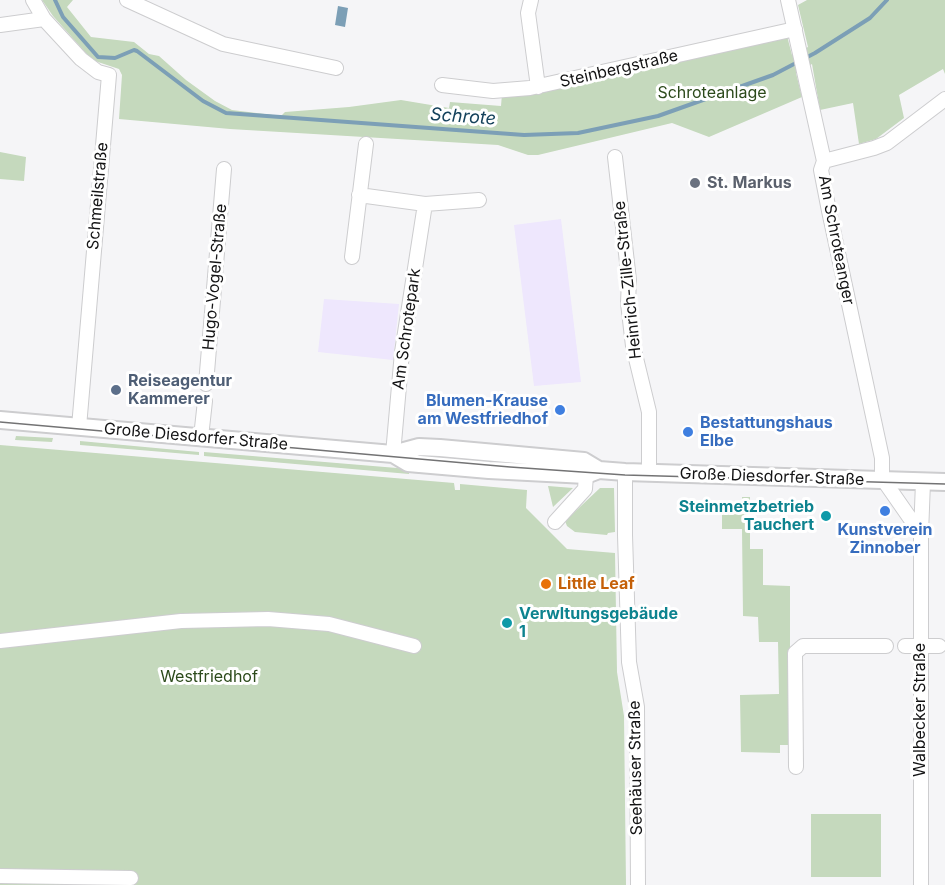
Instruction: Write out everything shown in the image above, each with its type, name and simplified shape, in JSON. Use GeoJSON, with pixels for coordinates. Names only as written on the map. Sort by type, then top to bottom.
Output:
{"type":"FeatureCollection","features":[{"type":"Feature","properties":{"kind":"main road","name":"Große Diesdorfer Straße"},"geometry":{"type":"LineString","coordinates":[[0,420],[393,454],[408,463],[489,470],[945,482]]}},
{"type":"Feature","properties":{"kind":"street","name":"Schmeilstraße"},"geometry":{"type":"LineString","coordinates":[[33,0],[44,19],[91,67],[109,75],[79,427]]}},
{"type":"Feature","properties":{"kind":"street"},"geometry":{"type":"LineString","coordinates":[[127,0],[223,44],[336,68]]}},
{"type":"Feature","properties":{"kind":"street"},"geometry":{"type":"LineString","coordinates":[[531,0],[528,14],[538,87]]}},
{"type":"Feature","properties":{"kind":"street","name":"Am Schroteanger"},"geometry":{"type":"LineString","coordinates":[[788,0],[824,161],[822,170],[827,201],[882,458],[883,481]]}},
{"type":"Feature","properties":{"kind":"street"},"geometry":{"type":"LineString","coordinates":[[0,25],[44,19]]}},
{"type":"Feature","properties":{"kind":"street","name":"Steinbergstraße"},"geometry":{"type":"LineString","coordinates":[[442,85],[493,91],[538,87],[795,29]]}},
{"type":"Feature","properties":{"kind":"street"},"geometry":{"type":"LineString","coordinates":[[824,161],[886,143],[942,107]]}},
{"type":"Feature","properties":{"kind":"street"},"geometry":{"type":"LineString","coordinates":[[352,256],[366,144]]}},
{"type":"Feature","properties":{"kind":"street","name":"Heinrich-Zille-Straße"},"geometry":{"type":"LineString","coordinates":[[615,157],[629,280],[628,303],[633,346],[650,412],[649,473]]}},
{"type":"Feature","properties":{"kind":"street","name":"Hugo-Vogel-Straße"},"geometry":{"type":"LineString","coordinates":[[206,384],[224,170]]}},
{"type":"Feature","properties":{"kind":"street"},"geometry":{"type":"LineString","coordinates":[[360,195],[425,204],[479,200]]}},
{"type":"Feature","properties":{"kind":"street","name":"Am Schrotepark"},"geometry":{"type":"LineString","coordinates":[[393,454],[402,352],[425,204]]}},
{"type":"Feature","properties":{"kind":"street"},"geometry":{"type":"LineString","coordinates":[[201,437],[205,401]]}},
{"type":"Feature","properties":{"kind":"street","name":"Seehäuser Straße"},"geometry":{"type":"LineString","coordinates":[[625,472],[629,662],[637,707],[638,885]]}},
{"type":"Feature","properties":{"kind":"street"},"geometry":{"type":"LineString","coordinates":[[555,522],[585,489],[592,473]]}},
{"type":"Feature","properties":{"kind":"street"},"geometry":{"type":"LineString","coordinates":[[883,481],[921,534]]}},
{"type":"Feature","properties":{"kind":"street","name":"Walbecker Straße"},"geometry":{"type":"LineString","coordinates":[[921,885],[920,646],[923,482]]}},
{"type":"Feature","properties":{"kind":"street"},"geometry":{"type":"LineString","coordinates":[[0,641],[181,621],[268,619],[329,624],[414,646]]}},
{"type":"Feature","properties":{"kind":"street"},"geometry":{"type":"LineString","coordinates":[[796,767],[795,653],[803,646],[886,646]]}},
{"type":"Feature","properties":{"kind":"street"},"geometry":{"type":"LineString","coordinates":[[905,646],[939,646]]}},
{"type":"Feature","properties":{"kind":"street"},"geometry":{"type":"LineString","coordinates":[[0,876],[131,878]]}},
{"type":"Feature","properties":{"kind":"shaded area"},"geometry":{"type":"Polygon","coordinates":[[[561,219],[581,382],[534,386],[514,225],[561,219]]]}},
{"type":"Feature","properties":{"kind":"shaded area"},"geometry":{"type":"Polygon","coordinates":[[[324,299],[399,304],[393,360],[318,352],[324,299]]]}},
{"type":"Feature","properties":{"kind":"green space","name":"Schroteanlage"},"geometry":{"type":"Polygon","coordinates":[[[42,0],[73,0],[67,7],[91,37],[134,42],[149,54],[159,56],[186,80],[232,110],[281,116],[285,112],[401,100],[449,108],[450,102],[501,106],[502,94],[787,36],[792,55],[808,47],[798,5],[807,0],[945,0],[945,74],[943,69],[899,95],[904,118],[876,139],[859,144],[853,103],[820,110],[812,64],[796,73],[802,97],[709,137],[672,123],[538,155],[528,155],[498,145],[230,129],[119,119],[122,75],[119,69],[92,60],[42,0]]]}},
{"type":"Feature","properties":{"kind":"green space"},"geometry":{"type":"Polygon","coordinates":[[[0,152],[26,157],[24,181],[0,179],[0,152]]]}},
{"type":"Feature","properties":{"kind":"green space"},"geometry":{"type":"Polygon","coordinates":[[[16,436],[53,438],[52,442],[15,440],[16,436]]]}},
{"type":"Feature","properties":{"kind":"green space"},"geometry":{"type":"Polygon","coordinates":[[[80,441],[199,452],[199,455],[80,445],[80,441]]]}},
{"type":"Feature","properties":{"kind":"green space","name":"Westfriedhof"},"geometry":{"type":"Polygon","coordinates":[[[0,445],[454,483],[455,490],[460,490],[460,484],[527,490],[526,508],[567,549],[615,553],[617,672],[624,716],[626,885],[0,885],[0,445]]]}},
{"type":"Feature","properties":{"kind":"green space"},"geometry":{"type":"Polygon","coordinates":[[[204,452],[409,469],[409,474],[204,456],[204,452]]]}},
{"type":"Feature","properties":{"kind":"green space"},"geometry":{"type":"Polygon","coordinates":[[[548,486],[573,488],[553,507],[548,486]]]}},
{"type":"Feature","properties":{"kind":"green space"},"geometry":{"type":"Polygon","coordinates":[[[600,488],[614,488],[615,532],[607,535],[575,532],[567,526],[565,521],[600,488]]]}},
{"type":"Feature","properties":{"kind":"green space"},"geometry":{"type":"Polygon","coordinates":[[[742,497],[750,497],[750,549],[763,549],[763,585],[790,586],[790,745],[780,745],[780,753],[741,752],[740,695],[779,694],[778,642],[759,642],[758,617],[743,616],[742,529],[722,529],[722,511],[742,511],[742,497]]]}},
{"type":"Feature","properties":{"kind":"green space"},"geometry":{"type":"Polygon","coordinates":[[[811,814],[881,814],[881,877],[811,877],[811,814]]]}},
{"type":"Feature","properties":{"kind":"water"},"geometry":{"type":"Polygon","coordinates":[[[338,6],[348,8],[345,27],[335,25],[338,6]]]}},
{"type":"Feature","properties":{"kind":"waterway","name":"Schrote"},"geometry":{"type":"LineString","coordinates":[[55,0],[63,17],[98,57],[115,58],[134,50],[137,51],[203,101],[226,113],[524,135],[578,133],[658,116],[773,75],[815,53],[870,18],[887,0]]}},
{"type":"Feature","properties":{"kind":"tram line"},"geometry":{"type":"LineString","coordinates":[[0,422],[625,475],[945,484]]}},
{"type":"Feature","properties":{"kind":"place","name":"St. Markus"},"geometry":{"type":"Point","coordinates":[695,183]}},
{"type":"Feature","properties":{"kind":"place","name":"Reiseagentur Kammerer"},"geometry":{"type":"Point","coordinates":[116,390]}},
{"type":"Feature","properties":{"kind":"place","name":"Blumen-Krause am Westfriedhof"},"geometry":{"type":"Point","coordinates":[560,410]}},
{"type":"Feature","properties":{"kind":"place","name":"Bestattungshaus Elbe"},"geometry":{"type":"Point","coordinates":[688,432]}},
{"type":"Feature","properties":{"kind":"place","name":"Kunstverein Zinnober"},"geometry":{"type":"Point","coordinates":[885,511]}},
{"type":"Feature","properties":{"kind":"place","name":"Steinmetzbetrieb Tauchert"},"geometry":{"type":"Point","coordinates":[826,516]}},
{"type":"Feature","properties":{"kind":"place","name":"Little Leaf"},"geometry":{"type":"Point","coordinates":[546,584]}},
{"type":"Feature","properties":{"kind":"place","name":"Verwltungsgebäude 1"},"geometry":{"type":"Point","coordinates":[507,623]}}]}
